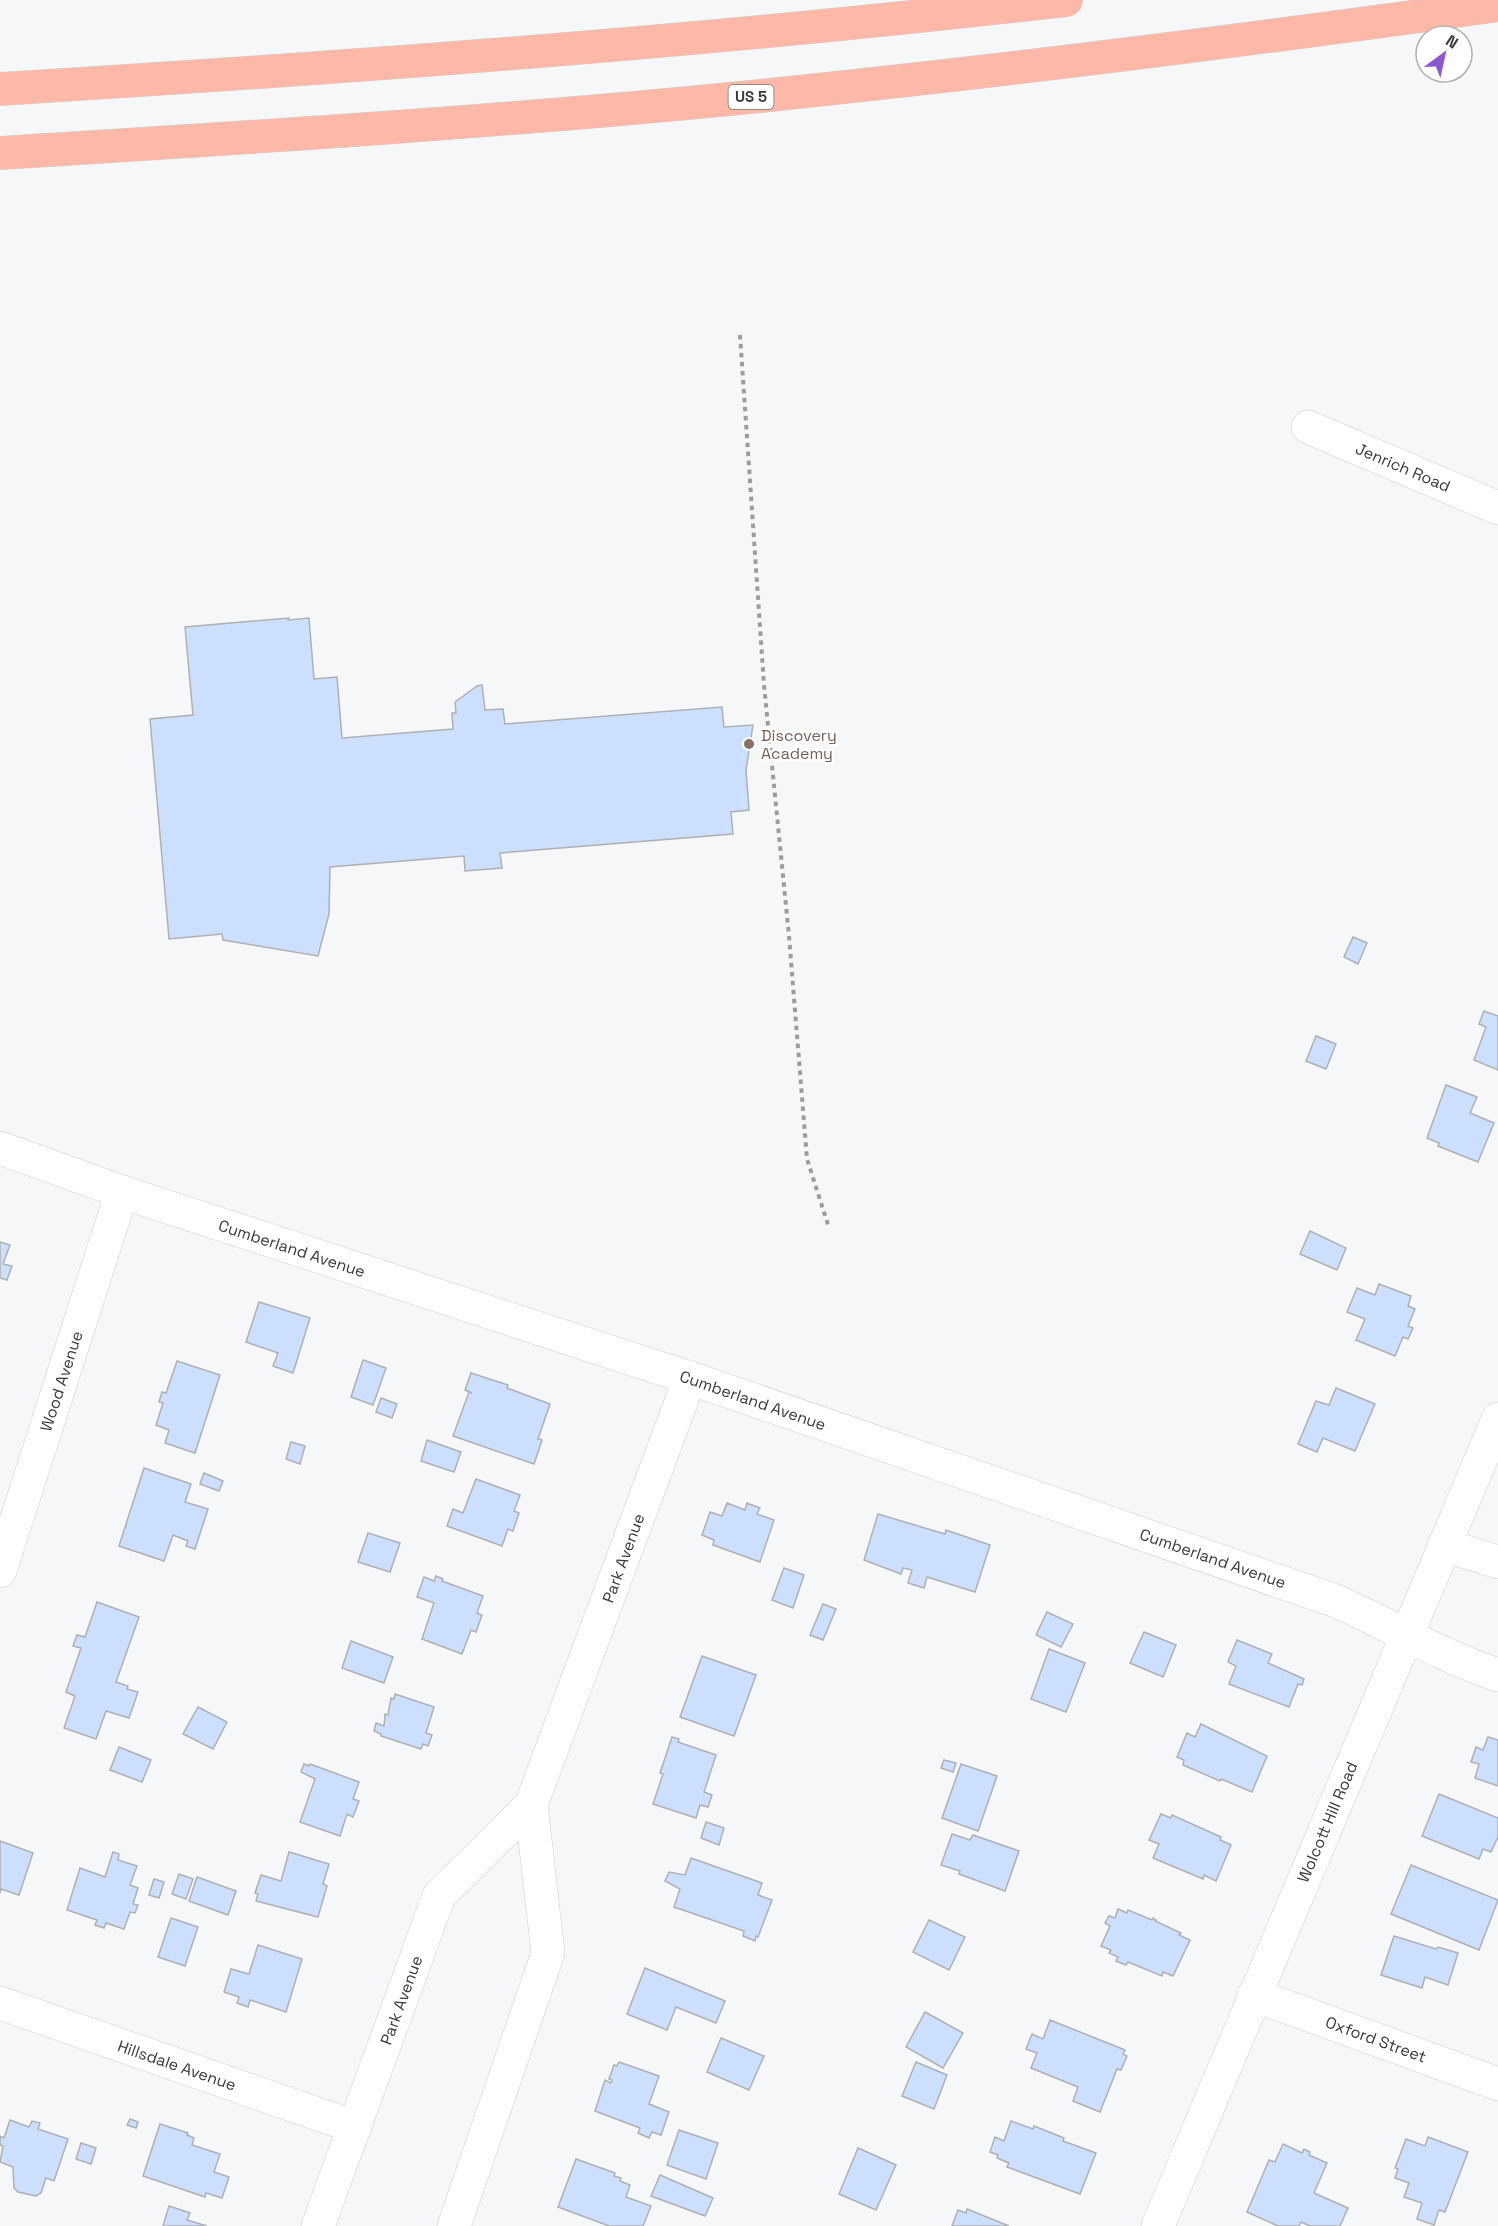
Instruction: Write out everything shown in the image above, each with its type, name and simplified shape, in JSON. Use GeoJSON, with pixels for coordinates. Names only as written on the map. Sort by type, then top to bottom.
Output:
{"type":"FeatureCollection","features":[{"type":"Feature","properties":{"kind":"highway"},"geometry":{"type":"LineString","coordinates":[[0,89],[257,73],[578,48],[1066,0]]}},
{"type":"Feature","properties":{"kind":"highway","name":"US 5"},"geometry":{"type":"LineString","coordinates":[[0,153],[417,125],[768,95],[1251,40],[1498,5]]}},
{"type":"Feature","properties":{"kind":"street","name":"Jenrich Road"},"geometry":{"type":"LineString","coordinates":[[1308,427],[1498,508]]}},
{"type":"Feature","properties":{"kind":"street","name":"Cumberland Avenue"},"geometry":{"type":"LineString","coordinates":[[0,1148],[122,1192],[690,1378],[1336,1601],[1464,1664],[1498,1675]]}},
{"type":"Feature","properties":{"kind":"street","name":"Wood Avenue"},"geometry":{"type":"LineString","coordinates":[[0,1571],[122,1192]]}},
{"type":"Feature","properties":{"kind":"street","name":"Park Avenue"},"geometry":{"type":"LineString","coordinates":[[318,2226],[439,1896],[531,1805],[690,1378]]}},
{"type":"Feature","properties":{"kind":"street","name":"Wolcott Hill Road"},"geometry":{"type":"LineString","coordinates":[[1158,2226],[1498,1419]]}},
{"type":"Feature","properties":{"kind":"street"},"geometry":{"type":"LineString","coordinates":[[1444,1545],[1498,1562]]}},
{"type":"Feature","properties":{"kind":"street","name":"Park Avenue"},"geometry":{"type":"LineString","coordinates":[[454,2226],[548,1953],[531,1805]]}},
{"type":"Feature","properties":{"kind":"street","name":"Oxford Street"},"geometry":{"type":"LineString","coordinates":[[1254,1995],[1498,2084]]}},
{"type":"Feature","properties":{"kind":"street","name":"Hillsdale Avenue"},"geometry":{"type":"LineString","coordinates":[[0,2003],[354,2127]]}},
{"type":"Feature","properties":{"kind":"path"},"geometry":{"type":"LineString","coordinates":[[740,335],[764,686],[788,924],[807,1159],[829,1228]]}},
{"type":"Feature","properties":{"kind":"building"},"geometry":{"type":"Polygon","coordinates":[[[289,618],[288,620],[309,618],[314,679],[337,677],[342,738],[453,729],[452,713],[456,713],[455,702],[477,686],[482,685],[485,710],[503,709],[505,724],[722,707],[724,727],[753,725],[746,770],[749,810],[731,812],[733,834],[500,853],[502,868],[465,871],[464,856],[330,867],[329,914],[318,956],[223,940],[222,934],[169,939],[150,719],[193,715],[185,627],[289,618]]]}},
{"type":"Feature","properties":{"kind":"building"},"geometry":{"type":"Polygon","coordinates":[[[1353,937],[1367,943],[1358,964],[1344,957],[1353,937]]]}},
{"type":"Feature","properties":{"kind":"building"},"geometry":{"type":"Polygon","coordinates":[[[1484,1011],[1498,1016],[1498,1070],[1474,1060],[1486,1027],[1479,1024],[1484,1011]]]}},
{"type":"Feature","properties":{"kind":"building"},"geometry":{"type":"Polygon","coordinates":[[[1316,1036],[1336,1044],[1326,1069],[1306,1061],[1316,1036]]]}},
{"type":"Feature","properties":{"kind":"building"},"geometry":{"type":"Polygon","coordinates":[[[1446,1085],[1477,1097],[1470,1113],[1494,1123],[1478,1162],[1438,1146],[1439,1143],[1427,1138],[1446,1085]]]}},
{"type":"Feature","properties":{"kind":"building"},"geometry":{"type":"Polygon","coordinates":[[[1310,1231],[1346,1248],[1337,1270],[1300,1254],[1310,1231]]]}},
{"type":"Feature","properties":{"kind":"building"},"geometry":{"type":"Polygon","coordinates":[[[0,1242],[10,1245],[3,1264],[12,1266],[7,1280],[0,1278],[0,1242]]]}},
{"type":"Feature","properties":{"kind":"building"},"geometry":{"type":"Polygon","coordinates":[[[1379,1284],[1411,1296],[1408,1306],[1415,1309],[1408,1326],[1413,1328],[1408,1339],[1403,1337],[1395,1356],[1356,1340],[1365,1319],[1347,1312],[1357,1288],[1375,1295],[1379,1284]]]}},
{"type":"Feature","properties":{"kind":"building"},"geometry":{"type":"Polygon","coordinates":[[[259,1302],[310,1318],[293,1373],[273,1366],[278,1353],[246,1342],[259,1302]]]}},
{"type":"Feature","properties":{"kind":"building"},"geometry":{"type":"Polygon","coordinates":[[[363,1360],[386,1368],[373,1405],[351,1397],[363,1360]]]}},
{"type":"Feature","properties":{"kind":"building"},"geometry":{"type":"Polygon","coordinates":[[[177,1361],[220,1375],[195,1453],[165,1443],[169,1430],[156,1425],[163,1403],[159,1402],[162,1392],[166,1393],[177,1361]]]}},
{"type":"Feature","properties":{"kind":"building"},"geometry":{"type":"Polygon","coordinates":[[[471,1373],[508,1385],[507,1388],[550,1404],[538,1439],[542,1440],[534,1464],[453,1436],[469,1392],[472,1393],[465,1390],[471,1373]]]}},
{"type":"Feature","properties":{"kind":"building"},"geometry":{"type":"Polygon","coordinates":[[[1336,1388],[1375,1404],[1355,1451],[1323,1438],[1317,1452],[1298,1444],[1316,1401],[1329,1405],[1336,1388]]]}},
{"type":"Feature","properties":{"kind":"building"},"geometry":{"type":"Polygon","coordinates":[[[381,1398],[397,1404],[392,1418],[376,1412],[381,1398]]]}},
{"type":"Feature","properties":{"kind":"building"},"geometry":{"type":"Polygon","coordinates":[[[427,1440],[461,1452],[454,1472],[421,1461],[427,1440]]]}},
{"type":"Feature","properties":{"kind":"building"},"geometry":{"type":"Polygon","coordinates":[[[291,1442],[305,1446],[300,1464],[286,1459],[291,1442]]]}},
{"type":"Feature","properties":{"kind":"building"},"geometry":{"type":"Polygon","coordinates":[[[144,1468],[191,1484],[185,1502],[208,1509],[195,1549],[186,1546],[188,1541],[173,1535],[164,1561],[119,1546],[144,1468]]]}},
{"type":"Feature","properties":{"kind":"building"},"geometry":{"type":"Polygon","coordinates":[[[204,1473],[223,1481],[219,1491],[200,1484],[204,1473]]]}},
{"type":"Feature","properties":{"kind":"building"},"geometry":{"type":"Polygon","coordinates":[[[476,1479],[520,1495],[514,1511],[519,1513],[513,1531],[508,1529],[502,1546],[447,1526],[453,1509],[463,1513],[476,1479]]]}},
{"type":"Feature","properties":{"kind":"building"},"geometry":{"type":"Polygon","coordinates":[[[727,1503],[745,1510],[747,1503],[760,1508],[757,1514],[774,1520],[760,1562],[713,1545],[714,1540],[702,1535],[710,1512],[722,1516],[727,1503]]]}},
{"type":"Feature","properties":{"kind":"building"},"geometry":{"type":"Polygon","coordinates":[[[878,1514],[945,1534],[946,1530],[990,1545],[975,1592],[927,1577],[924,1588],[908,1583],[912,1570],[903,1568],[901,1574],[864,1560],[878,1514]]]}},
{"type":"Feature","properties":{"kind":"building"},"geometry":{"type":"Polygon","coordinates":[[[368,1533],[400,1543],[390,1572],[358,1562],[368,1533]]]}},
{"type":"Feature","properties":{"kind":"building"},"geometry":{"type":"Polygon","coordinates":[[[784,1568],[804,1575],[793,1608],[772,1600],[784,1568]]]}},
{"type":"Feature","properties":{"kind":"building"},"geometry":{"type":"Polygon","coordinates":[[[436,1576],[443,1579],[442,1581],[483,1596],[477,1613],[482,1615],[476,1632],[471,1630],[462,1654],[422,1639],[434,1603],[417,1597],[424,1577],[434,1581],[436,1576]]]}},
{"type":"Feature","properties":{"kind":"building"},"geometry":{"type":"Polygon","coordinates":[[[97,1602],[139,1617],[116,1682],[128,1686],[127,1689],[138,1692],[129,1718],[106,1711],[96,1739],[64,1728],[75,1696],[66,1692],[81,1648],[73,1646],[77,1635],[85,1637],[97,1602]]]}},
{"type":"Feature","properties":{"kind":"building"},"geometry":{"type":"Polygon","coordinates":[[[823,1604],[836,1609],[823,1640],[810,1635],[823,1604]]]}},
{"type":"Feature","properties":{"kind":"building"},"geometry":{"type":"Polygon","coordinates":[[[1047,1612],[1073,1624],[1061,1647],[1036,1635],[1047,1612]]]}},
{"type":"Feature","properties":{"kind":"building"},"geometry":{"type":"Polygon","coordinates":[[[1144,1632],[1176,1645],[1163,1677],[1130,1663],[1144,1632]]]}},
{"type":"Feature","properties":{"kind":"building"},"geometry":{"type":"Polygon","coordinates":[[[1237,1640],[1272,1654],[1268,1663],[1304,1679],[1302,1685],[1298,1684],[1289,1707],[1229,1684],[1236,1666],[1228,1662],[1237,1640]]]}},
{"type":"Feature","properties":{"kind":"building"},"geometry":{"type":"Polygon","coordinates":[[[351,1641],[393,1657],[384,1683],[342,1668],[351,1641]]]}},
{"type":"Feature","properties":{"kind":"building"},"geometry":{"type":"Polygon","coordinates":[[[1049,1649],[1085,1663],[1066,1712],[1031,1699],[1049,1649]]]}},
{"type":"Feature","properties":{"kind":"building"},"geometry":{"type":"Polygon","coordinates":[[[702,1656],[756,1675],[734,1736],[680,1717],[702,1656]]]}},
{"type":"Feature","properties":{"kind":"building"},"geometry":{"type":"Polygon","coordinates":[[[395,1694],[434,1707],[426,1733],[432,1735],[428,1746],[423,1744],[421,1749],[381,1736],[374,1731],[376,1723],[384,1726],[385,1714],[388,1715],[391,1698],[394,1699],[395,1694]]]}},
{"type":"Feature","properties":{"kind":"building"},"geometry":{"type":"Polygon","coordinates":[[[198,1707],[227,1722],[213,1749],[183,1734],[198,1707]]]}},
{"type":"Feature","properties":{"kind":"building"},"geometry":{"type":"Polygon","coordinates":[[[1201,1724],[1267,1756],[1252,1792],[1183,1765],[1184,1760],[1177,1757],[1187,1733],[1195,1737],[1201,1724]]]}},
{"type":"Feature","properties":{"kind":"building"},"geometry":{"type":"Polygon","coordinates":[[[672,1737],[679,1739],[678,1742],[716,1755],[704,1792],[712,1795],[708,1807],[700,1805],[696,1818],[653,1804],[672,1737]]]}},
{"type":"Feature","properties":{"kind":"building"},"geometry":{"type":"Polygon","coordinates":[[[1488,1737],[1498,1740],[1498,1786],[1475,1778],[1479,1764],[1471,1762],[1476,1747],[1483,1750],[1488,1737]]]}},
{"type":"Feature","properties":{"kind":"building"},"geometry":{"type":"Polygon","coordinates":[[[119,1747],[151,1760],[142,1782],[110,1770],[119,1747]]]}},
{"type":"Feature","properties":{"kind":"building"},"geometry":{"type":"Polygon","coordinates":[[[944,1760],[956,1763],[953,1772],[941,1768],[944,1760]]]}},
{"type":"Feature","properties":{"kind":"building"},"geometry":{"type":"Polygon","coordinates":[[[304,1764],[309,1766],[310,1764],[359,1782],[353,1799],[359,1801],[353,1817],[347,1814],[340,1836],[300,1822],[315,1779],[301,1772],[304,1764]]]}},
{"type":"Feature","properties":{"kind":"building"},"geometry":{"type":"Polygon","coordinates":[[[961,1764],[997,1776],[978,1831],[942,1818],[961,1764]]]}},
{"type":"Feature","properties":{"kind":"building"},"geometry":{"type":"Polygon","coordinates":[[[1439,1794],[1498,1818],[1498,1837],[1491,1852],[1483,1849],[1479,1859],[1422,1836],[1439,1794]]]}},
{"type":"Feature","properties":{"kind":"building"},"geometry":{"type":"Polygon","coordinates":[[[1161,1814],[1171,1818],[1172,1815],[1221,1837],[1220,1840],[1231,1845],[1216,1881],[1204,1875],[1203,1879],[1153,1858],[1159,1844],[1149,1840],[1161,1814]]]}},
{"type":"Feature","properties":{"kind":"building"},"geometry":{"type":"Polygon","coordinates":[[[706,1822],[724,1828],[719,1845],[701,1838],[706,1822]]]}},
{"type":"Feature","properties":{"kind":"building"},"geometry":{"type":"Polygon","coordinates":[[[952,1834],[970,1840],[973,1835],[1019,1851],[1005,1891],[941,1865],[952,1834]]]}},
{"type":"Feature","properties":{"kind":"building"},"geometry":{"type":"Polygon","coordinates":[[[0,1841],[33,1853],[19,1895],[1,1889],[0,1893],[0,1841]]]}},
{"type":"Feature","properties":{"kind":"building"},"geometry":{"type":"Polygon","coordinates":[[[113,1852],[119,1854],[118,1860],[137,1866],[130,1885],[138,1888],[133,1904],[138,1905],[135,1913],[130,1912],[124,1929],[106,1923],[104,1928],[95,1925],[97,1920],[67,1910],[80,1868],[105,1877],[113,1852]]]}},
{"type":"Feature","properties":{"kind":"building"},"geometry":{"type":"Polygon","coordinates":[[[289,1852],[329,1864],[323,1884],[327,1886],[318,1917],[256,1901],[258,1894],[255,1893],[261,1875],[281,1881],[289,1852]]]}},
{"type":"Feature","properties":{"kind":"building"},"geometry":{"type":"Polygon","coordinates":[[[691,1858],[762,1883],[758,1895],[772,1900],[755,1941],[743,1936],[744,1931],[674,1907],[680,1889],[665,1881],[669,1872],[685,1875],[691,1858]]]}},
{"type":"Feature","properties":{"kind":"building"},"geometry":{"type":"Polygon","coordinates":[[[1411,1865],[1498,1900],[1479,1950],[1391,1914],[1411,1865]]]}},
{"type":"Feature","properties":{"kind":"building"},"geometry":{"type":"Polygon","coordinates":[[[179,1874],[193,1879],[186,1899],[172,1894],[179,1874]]]}},
{"type":"Feature","properties":{"kind":"building"},"geometry":{"type":"Polygon","coordinates":[[[197,1877],[236,1891],[228,1915],[189,1901],[197,1877]]]}},
{"type":"Feature","properties":{"kind":"building"},"geometry":{"type":"Polygon","coordinates":[[[154,1879],[164,1882],[159,1898],[149,1895],[154,1879]]]}},
{"type":"Feature","properties":{"kind":"building"},"geometry":{"type":"Polygon","coordinates":[[[1118,1909],[1127,1913],[1128,1910],[1152,1920],[1153,1918],[1190,1940],[1173,1976],[1163,1972],[1162,1976],[1128,1962],[1126,1965],[1116,1961],[1118,1957],[1109,1953],[1111,1950],[1101,1946],[1110,1926],[1105,1923],[1109,1916],[1115,1918],[1118,1909]]]}},
{"type":"Feature","properties":{"kind":"building"},"geometry":{"type":"Polygon","coordinates":[[[171,1918],[198,1927],[185,1966],[158,1957],[171,1918]]]}},
{"type":"Feature","properties":{"kind":"building"},"geometry":{"type":"Polygon","coordinates":[[[929,1920],[965,1937],[949,1970],[913,1952],[929,1920]]]}},
{"type":"Feature","properties":{"kind":"building"},"geometry":{"type":"Polygon","coordinates":[[[1394,1936],[1458,1953],[1448,1985],[1425,1977],[1422,1988],[1381,1975],[1394,1936]]]}},
{"type":"Feature","properties":{"kind":"building"},"geometry":{"type":"Polygon","coordinates":[[[258,1945],[302,1959],[286,2012],[250,2000],[248,2007],[237,2003],[239,1997],[224,1992],[231,1969],[249,1974],[258,1945]]]}},
{"type":"Feature","properties":{"kind":"building"},"geometry":{"type":"Polygon","coordinates":[[[645,1968],[725,2001],[716,2023],[676,2007],[667,2030],[627,2014],[645,1968]]]}},
{"type":"Feature","properties":{"kind":"building"},"geometry":{"type":"Polygon","coordinates":[[[925,2012],[963,2033],[943,2068],[906,2047],[925,2012]]]}},
{"type":"Feature","properties":{"kind":"building"},"geometry":{"type":"Polygon","coordinates":[[[1050,2020],[1125,2050],[1123,2054],[1127,2056],[1121,2070],[1117,2069],[1100,2112],[1073,2101],[1078,2087],[1031,2068],[1037,2053],[1026,2049],[1032,2034],[1043,2039],[1050,2020]]]}},
{"type":"Feature","properties":{"kind":"building"},"geometry":{"type":"Polygon","coordinates":[[[721,2038],[764,2056],[749,2090],[707,2072],[721,2038]]]}},
{"type":"Feature","properties":{"kind":"building"},"geometry":{"type":"Polygon","coordinates":[[[619,2062],[659,2076],[649,2104],[669,2112],[661,2135],[652,2132],[649,2138],[638,2133],[640,2128],[595,2111],[605,2080],[611,2083],[612,2080],[609,2079],[614,2065],[617,2066],[619,2062]]]}},
{"type":"Feature","properties":{"kind":"building"},"geometry":{"type":"Polygon","coordinates":[[[916,2062],[947,2075],[934,2109],[902,2096],[916,2062]]]}},
{"type":"Feature","properties":{"kind":"building"},"geometry":{"type":"Polygon","coordinates":[[[130,2119],[138,2122],[136,2128],[127,2125],[130,2119]]]}},
{"type":"Feature","properties":{"kind":"building"},"geometry":{"type":"Polygon","coordinates":[[[10,2120],[29,2127],[32,2121],[40,2123],[38,2129],[68,2139],[54,2181],[46,2178],[41,2193],[36,2196],[18,2192],[14,2188],[13,2167],[0,2162],[3,2146],[0,2145],[0,2136],[4,2138],[10,2120]]]}},
{"type":"Feature","properties":{"kind":"building"},"geometry":{"type":"Polygon","coordinates":[[[1011,2121],[1033,2129],[1034,2126],[1064,2138],[1063,2141],[1096,2153],[1080,2194],[1007,2167],[1009,2163],[990,2152],[995,2137],[1004,2141],[1011,2121]]]}},
{"type":"Feature","properties":{"kind":"building"},"geometry":{"type":"Polygon","coordinates":[[[160,2124],[188,2133],[187,2135],[194,2138],[192,2145],[220,2154],[214,2172],[229,2177],[222,2198],[206,2193],[205,2197],[143,2176],[160,2124]]]}},
{"type":"Feature","properties":{"kind":"building"},"geometry":{"type":"Polygon","coordinates":[[[679,2130],[718,2143],[706,2179],[667,2165],[679,2130]]]}},
{"type":"Feature","properties":{"kind":"building"},"geometry":{"type":"Polygon","coordinates":[[[1428,2137],[1468,2152],[1445,2212],[1439,2210],[1434,2225],[1417,2219],[1422,2203],[1404,2197],[1409,2183],[1395,2178],[1398,2169],[1395,2168],[1406,2139],[1425,2146],[1428,2137]]]}},
{"type":"Feature","properties":{"kind":"building"},"geometry":{"type":"Polygon","coordinates":[[[81,2143],[96,2148],[91,2164],[76,2159],[81,2143]]]}},
{"type":"Feature","properties":{"kind":"building"},"geometry":{"type":"Polygon","coordinates":[[[1283,2144],[1302,2153],[1304,2149],[1310,2152],[1309,2155],[1327,2163],[1314,2193],[1348,2208],[1340,2226],[1310,2226],[1301,2222],[1299,2226],[1278,2226],[1247,2212],[1269,2160],[1275,2162],[1283,2144]]]}},
{"type":"Feature","properties":{"kind":"building"},"geometry":{"type":"Polygon","coordinates":[[[858,2148],[896,2165],[876,2210],[839,2194],[858,2148]]]}},
{"type":"Feature","properties":{"kind":"building"},"geometry":{"type":"Polygon","coordinates":[[[576,2159],[615,2173],[614,2176],[621,2178],[620,2181],[630,2185],[626,2197],[651,2206],[643,2226],[609,2226],[558,2207],[576,2159]]]}},
{"type":"Feature","properties":{"kind":"building"},"geometry":{"type":"Polygon","coordinates":[[[660,2175],[713,2198],[705,2216],[651,2196],[660,2175]]]}},
{"type":"Feature","properties":{"kind":"building"},"geometry":{"type":"Polygon","coordinates":[[[169,2206],[190,2213],[187,2220],[207,2226],[163,2226],[169,2206]]]}},
{"type":"Feature","properties":{"kind":"building"},"geometry":{"type":"Polygon","coordinates":[[[967,2209],[1009,2226],[952,2226],[958,2210],[966,2213],[967,2209]]]}},
{"type":"Feature","properties":{"kind":"place","name":"Discovery Academy"},"geometry":{"type":"Point","coordinates":[749,744]}}]}
